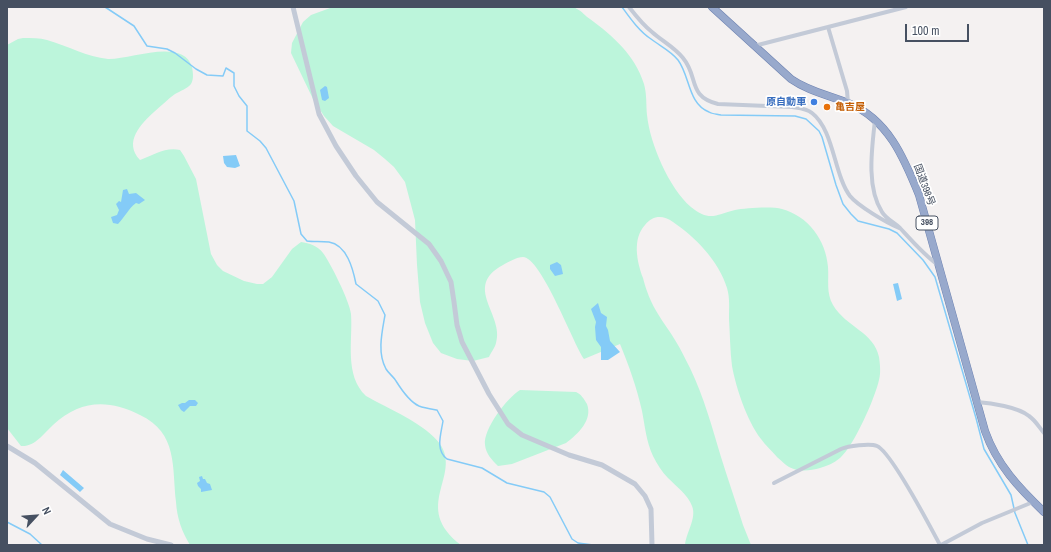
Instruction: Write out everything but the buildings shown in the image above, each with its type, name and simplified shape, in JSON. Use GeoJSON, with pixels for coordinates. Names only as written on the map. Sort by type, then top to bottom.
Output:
{"type":"FeatureCollection","features":[{"type":"Feature","properties":{"kind":"highway","name":"国道398号"},"geometry":{"type":"LineString","coordinates":[[712,7],[790,79],[802,87],[848,103],[866,113],[875,120],[894,141],[910,171],[919,195],[991,447],[1011,479],[1044,512]]}},
{"type":"Feature","properties":{"kind":"street"},"geometry":{"type":"LineString","coordinates":[[293,7],[319,114],[322,120],[336,146],[356,176],[373,197],[429,244],[441,261],[450,282],[457,326],[462,342],[489,394],[508,424],[522,434],[569,455],[602,466],[635,484],[645,496],[651,509],[652,545]]}},
{"type":"Feature","properties":{"kind":"street"},"geometry":{"type":"LineString","coordinates":[[628,7],[652,33],[673,47],[684,59],[697,91],[706,100],[718,104],[792,106],[804,108],[812,112],[820,122],[828,137],[841,178],[850,196],[860,206],[899,228]]}},
{"type":"Feature","properties":{"kind":"street"},"geometry":{"type":"LineString","coordinates":[[754,46],[906,7]]}},
{"type":"Feature","properties":{"kind":"street"},"geometry":{"type":"LineString","coordinates":[[828,27],[847,90],[848,103]]}},
{"type":"Feature","properties":{"kind":"street"},"geometry":{"type":"LineString","coordinates":[[875,120],[871,156],[871,177],[881,211],[924,255],[939,266]]}},
{"type":"Feature","properties":{"kind":"street"},"geometry":{"type":"LineString","coordinates":[[977,402],[1003,406],[1025,413],[1030,416],[1044,433]]}},
{"type":"Feature","properties":{"kind":"street"},"geometry":{"type":"LineString","coordinates":[[774,483],[841,449],[853,446],[876,445],[886,453],[892,462],[940,545],[982,523],[1033,502]]}},
{"type":"Feature","properties":{"kind":"street"},"geometry":{"type":"LineString","coordinates":[[7,446],[35,463],[110,524],[141,537],[171,545]]}},
{"type":"Feature","properties":{"kind":"green space"},"geometry":{"type":"Polygon","coordinates":[[[333,7],[573,7],[599,25],[615,39],[635,64],[646,92],[647,115],[656,152],[675,189],[691,207],[697,212],[708,216],[739,209],[778,208],[791,212],[800,217],[814,230],[824,248],[827,257],[829,296],[833,305],[845,319],[872,341],[879,357],[880,377],[869,409],[846,452],[833,463],[808,470],[796,470],[789,467],[764,444],[751,423],[739,394],[732,366],[728,292],[723,278],[712,259],[698,242],[666,218],[658,217],[651,219],[645,225],[638,237],[638,258],[647,292],[655,310],[679,347],[695,379],[751,545],[685,545],[693,515],[692,506],[685,495],[664,473],[653,456],[647,439],[638,394],[620,344],[584,359],[547,285],[539,271],[530,261],[523,257],[510,261],[491,274],[486,283],[485,292],[497,333],[495,345],[489,357],[473,361],[457,359],[441,353],[433,343],[425,323],[420,302],[415,220],[405,182],[394,167],[374,150],[333,126],[324,116],[313,99],[291,53],[292,43],[303,22],[311,15],[333,7]]]}},
{"type":"Feature","properties":{"kind":"green space"},"geometry":{"type":"Polygon","coordinates":[[[23,38],[38,38],[47,40],[85,54],[108,59],[154,52],[178,53],[187,58],[192,67],[193,78],[191,84],[170,98],[139,128],[134,140],[133,147],[135,153],[140,160],[164,151],[175,149],[180,150],[196,179],[211,254],[217,265],[223,271],[244,281],[263,284],[272,277],[292,249],[301,242],[319,248],[339,282],[350,308],[352,368],[359,388],[366,396],[416,423],[434,437],[440,444],[445,456],[446,468],[438,505],[440,518],[447,531],[461,545],[190,545],[182,530],[177,514],[173,464],[167,441],[161,431],[152,422],[140,415],[117,406],[95,405],[73,411],[53,425],[35,442],[26,446],[21,446],[7,428],[7,45],[23,38]]]}},
{"type":"Feature","properties":{"kind":"green space"},"geometry":{"type":"Polygon","coordinates":[[[520,390],[576,392],[581,395],[587,404],[588,416],[580,431],[566,443],[512,464],[498,466],[488,454],[485,445],[485,438],[497,414],[520,390]]]}},
{"type":"Feature","properties":{"kind":"water"},"geometry":{"type":"Polygon","coordinates":[[[325,86],[327,87],[329,98],[325,101],[322,100],[320,90],[325,86]]]}},
{"type":"Feature","properties":{"kind":"water"},"geometry":{"type":"Polygon","coordinates":[[[236,155],[240,166],[235,168],[227,167],[224,163],[223,156],[236,155]]]}},
{"type":"Feature","properties":{"kind":"water"},"geometry":{"type":"Polygon","coordinates":[[[127,189],[129,194],[136,193],[145,200],[139,204],[136,203],[133,205],[118,224],[113,223],[111,217],[117,215],[119,210],[116,204],[119,201],[121,202],[123,190],[127,189]]]}},
{"type":"Feature","properties":{"kind":"water"},"geometry":{"type":"Polygon","coordinates":[[[557,262],[561,265],[563,274],[555,276],[550,269],[550,265],[557,262]]]}},
{"type":"Feature","properties":{"kind":"water"},"geometry":{"type":"Polygon","coordinates":[[[898,283],[902,299],[897,301],[893,284],[898,283]]]}},
{"type":"Feature","properties":{"kind":"water"},"geometry":{"type":"Polygon","coordinates":[[[598,303],[601,313],[607,317],[606,326],[610,341],[620,352],[608,360],[601,360],[601,347],[596,340],[596,322],[591,309],[598,303]]]}},
{"type":"Feature","properties":{"kind":"water"},"geometry":{"type":"Polygon","coordinates":[[[189,400],[195,400],[198,403],[196,406],[190,406],[184,412],[178,405],[189,400]]]}},
{"type":"Feature","properties":{"kind":"water"},"geometry":{"type":"Polygon","coordinates":[[[63,470],[84,488],[80,492],[60,475],[63,470]]]}},
{"type":"Feature","properties":{"kind":"water"},"geometry":{"type":"Polygon","coordinates":[[[202,476],[207,483],[210,484],[212,490],[201,492],[201,489],[197,483],[200,481],[199,477],[202,476]]]}},
{"type":"Feature","properties":{"kind":"waterway"},"geometry":{"type":"LineString","coordinates":[[105,7],[134,26],[147,46],[167,49],[207,75],[223,76],[226,68],[234,73],[234,86],[239,96],[247,106],[247,131],[260,141],[266,148],[294,201],[301,234],[307,241],[329,242],[340,248],[348,258],[356,284],[378,301],[385,315],[381,342],[383,363],[387,371],[412,402],[421,407],[437,410],[443,421],[440,436],[440,446],[443,455],[447,459],[482,468],[507,483],[544,492],[550,497],[572,539],[578,543],[593,545]]}},
{"type":"Feature","properties":{"kind":"waterway"},"geometry":{"type":"LineString","coordinates":[[622,7],[643,32],[654,42],[669,51],[678,60],[682,66],[693,96],[702,108],[712,113],[721,115],[795,116],[806,119],[819,131],[822,137],[843,204],[851,214],[858,221],[889,229],[897,233],[923,260],[935,277],[984,449],[1011,495],[1015,513],[1028,545]]}},
{"type":"Feature","properties":{"kind":"waterway"},"geometry":{"type":"LineString","coordinates":[[7,522],[30,534],[42,545]]}},
{"type":"Feature","properties":{"kind":"place","name":"原自動車"},"geometry":{"type":"Point","coordinates":[814,102]}},
{"type":"Feature","properties":{"kind":"place","name":"亀吉屋"},"geometry":{"type":"Point","coordinates":[827,107]}}]}
